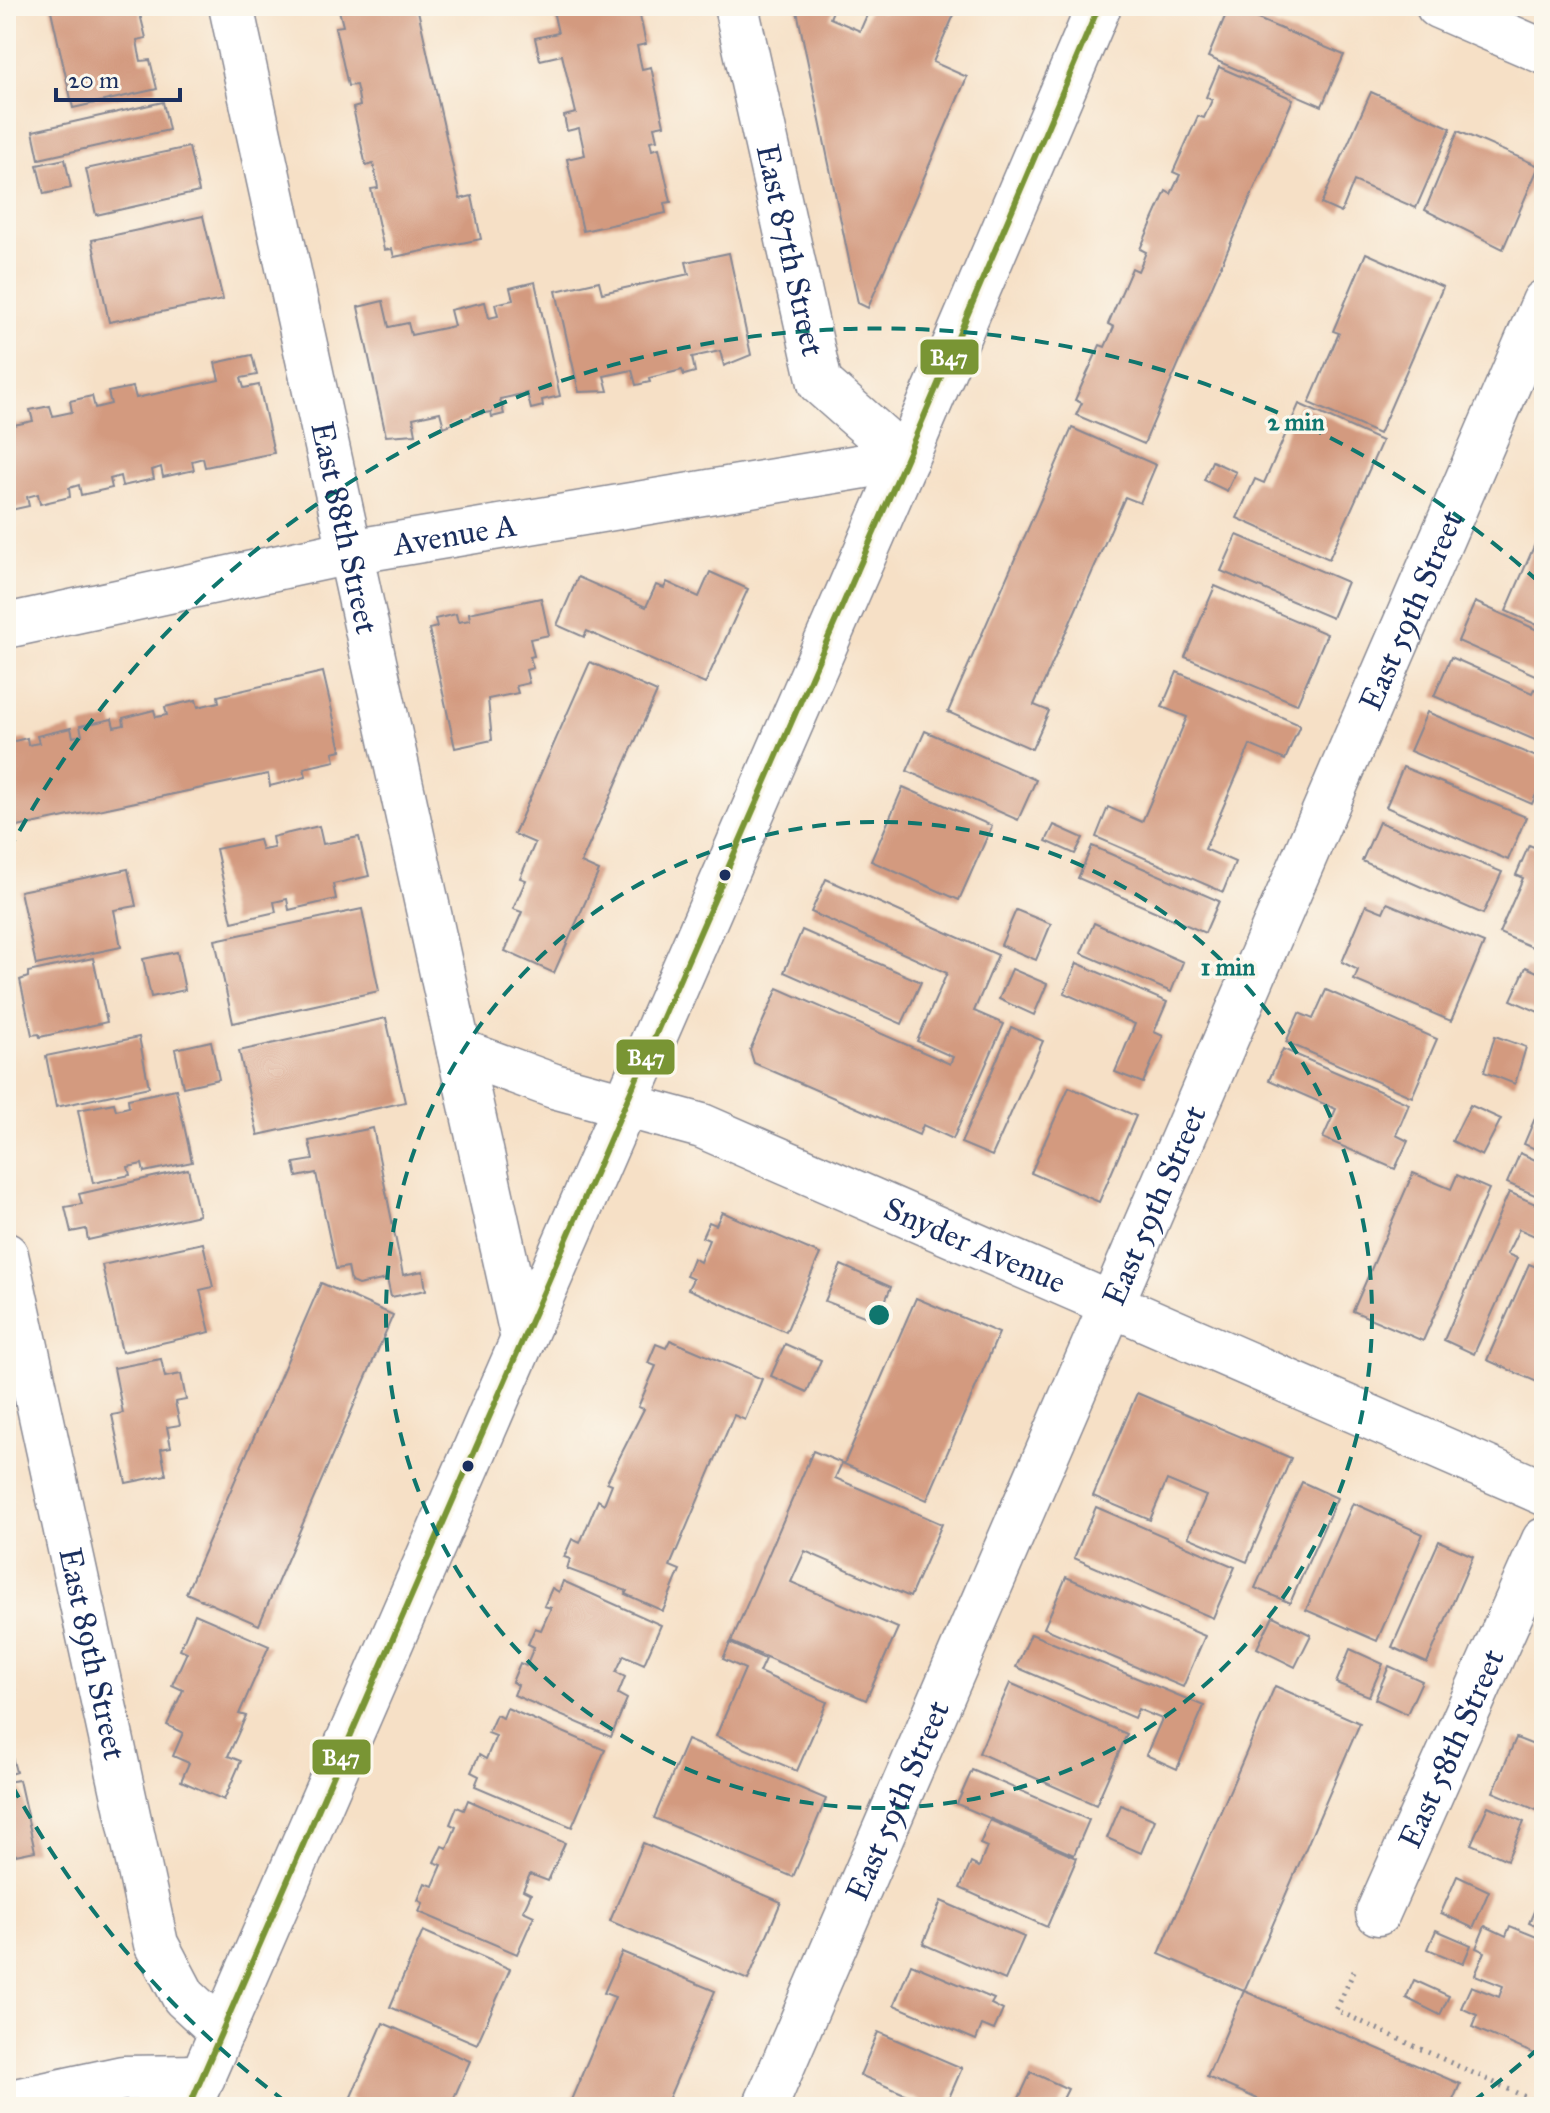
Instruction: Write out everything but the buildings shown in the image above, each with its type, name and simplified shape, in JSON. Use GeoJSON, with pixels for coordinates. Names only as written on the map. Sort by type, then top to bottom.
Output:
{"type":"FeatureCollection","features":[{"type":"Feature","properties":{"kind":"street","name":"East 88th Street"},"geometry":{"type":"LineString","coordinates":[[231,6],[523,1339]]}},
{"type":"Feature","properties":{"kind":"street","name":"East 87th Street"},"geometry":{"type":"LineString","coordinates":[[736,6],[820,383],[906,459]]}},
{"type":"Feature","properties":{"kind":"street"},"geometry":{"type":"LineString","coordinates":[[6,2103],[123,2078],[196,2092],[906,459],[1099,6]]}},
{"type":"Feature","properties":{"kind":"street"},"geometry":{"type":"LineString","coordinates":[[1438,6],[1544,52]]}},
{"type":"Feature","properties":{"kind":"street","name":"East 59th Street"},"geometry":{"type":"LineString","coordinates":[[765,2107],[1113,1307],[1544,302]]}},
{"type":"Feature","properties":{"kind":"street","name":"Avenue A"},"geometry":{"type":"LineString","coordinates":[[6,626],[350,552],[906,459]]}},
{"type":"Feature","properties":{"kind":"street"},"geometry":{"type":"LineString","coordinates":[[459,1051],[554,1086],[623,1104]]}},
{"type":"Feature","properties":{"kind":"street","name":"Snyder Avenue"},"geometry":{"type":"LineString","coordinates":[[623,1104],[702,1126],[1544,1493]]}},
{"type":"Feature","properties":{"kind":"street","name":"East 89th Street"},"geometry":{"type":"LineString","coordinates":[[6,1255],[156,1944],[184,1997],[222,2032]]}},
{"type":"Feature","properties":{"kind":"street","name":"East 58th Street"},"geometry":{"type":"LineString","coordinates":[[1378,1913],[1544,1540]]}},
{"type":"Feature","properties":{"kind":"path"},"geometry":{"type":"LineString","coordinates":[[1354,1971],[1336,2010],[1532,2100]]}},
{"type":"Feature","properties":{"kind":"transit line","name":"B47"},"geometry":{"type":"LineString","coordinates":[[189,2107],[906,459],[1099,6]]}}]}
